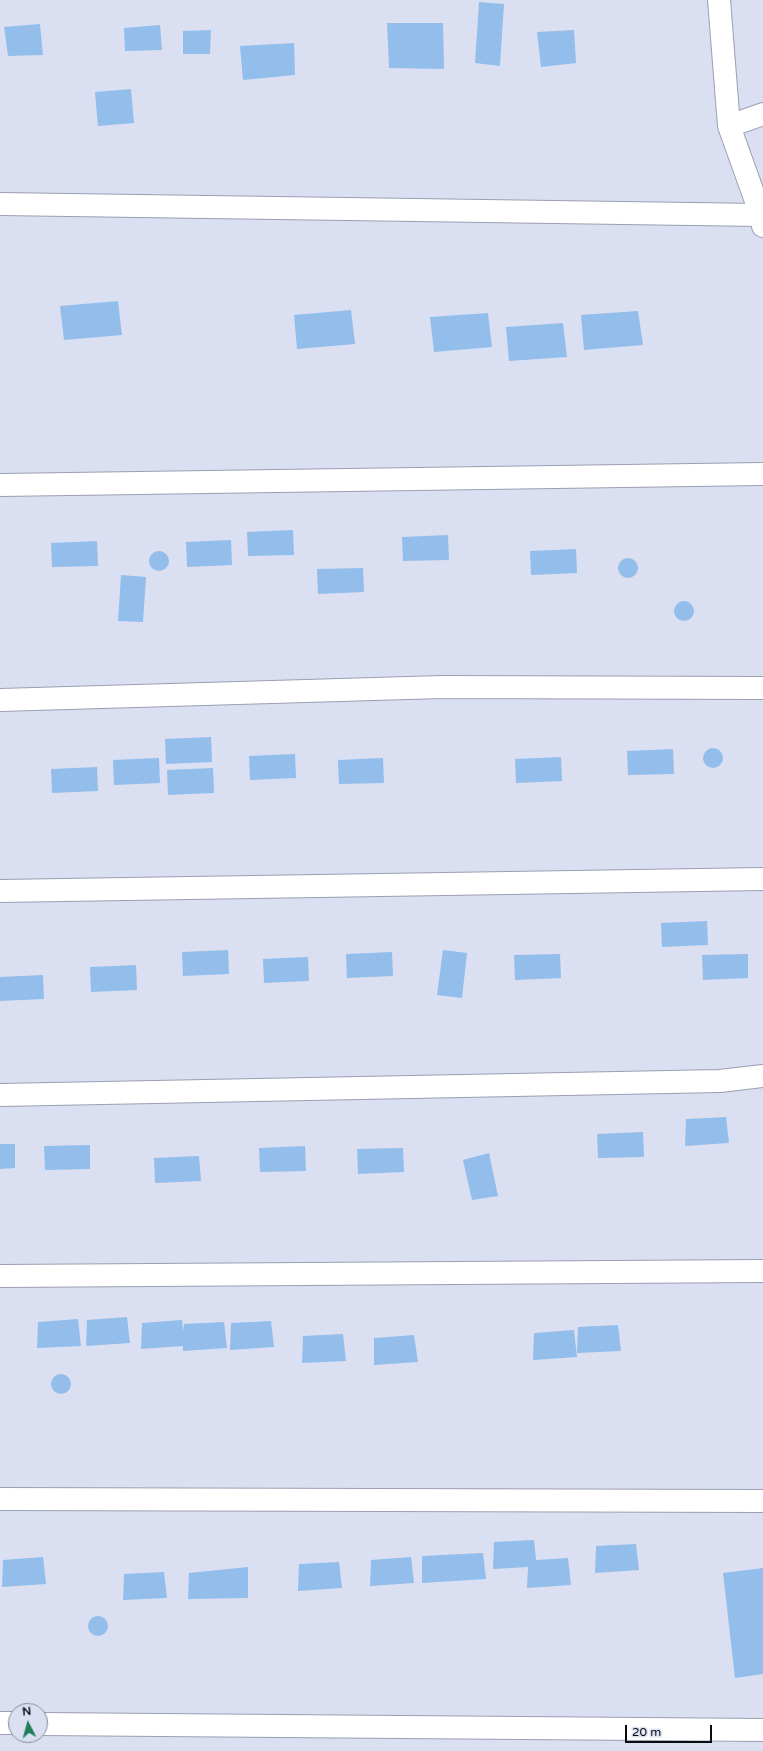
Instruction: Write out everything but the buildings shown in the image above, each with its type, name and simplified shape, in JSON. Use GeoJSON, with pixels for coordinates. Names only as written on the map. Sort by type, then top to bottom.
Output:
{"type":"FeatureCollection","features":[{"type":"Feature","properties":{"kind":"street"},"geometry":{"type":"LineString","coordinates":[[0,204],[762,221],[729,126],[720,0]]}},
{"type":"Feature","properties":{"kind":"street"},"geometry":{"type":"LineString","coordinates":[[729,126],[763,114]]}},
{"type":"Feature","properties":{"kind":"street"},"geometry":{"type":"LineString","coordinates":[[0,485],[763,474]]}},
{"type":"Feature","properties":{"kind":"street"},"geometry":{"type":"LineString","coordinates":[[0,700],[442,687],[763,688]]}},
{"type":"Feature","properties":{"kind":"street"},"geometry":{"type":"LineString","coordinates":[[0,891],[763,879]]}},
{"type":"Feature","properties":{"kind":"street"},"geometry":{"type":"LineString","coordinates":[[0,1095],[704,1081],[763,1076]]}},
{"type":"Feature","properties":{"kind":"street"},"geometry":{"type":"LineString","coordinates":[[0,1276],[763,1271]]}},
{"type":"Feature","properties":{"kind":"street"},"geometry":{"type":"LineString","coordinates":[[0,1499],[763,1501]]}},
{"type":"Feature","properties":{"kind":"street"},"geometry":{"type":"LineString","coordinates":[[48,1724],[763,1730]]}}]}
